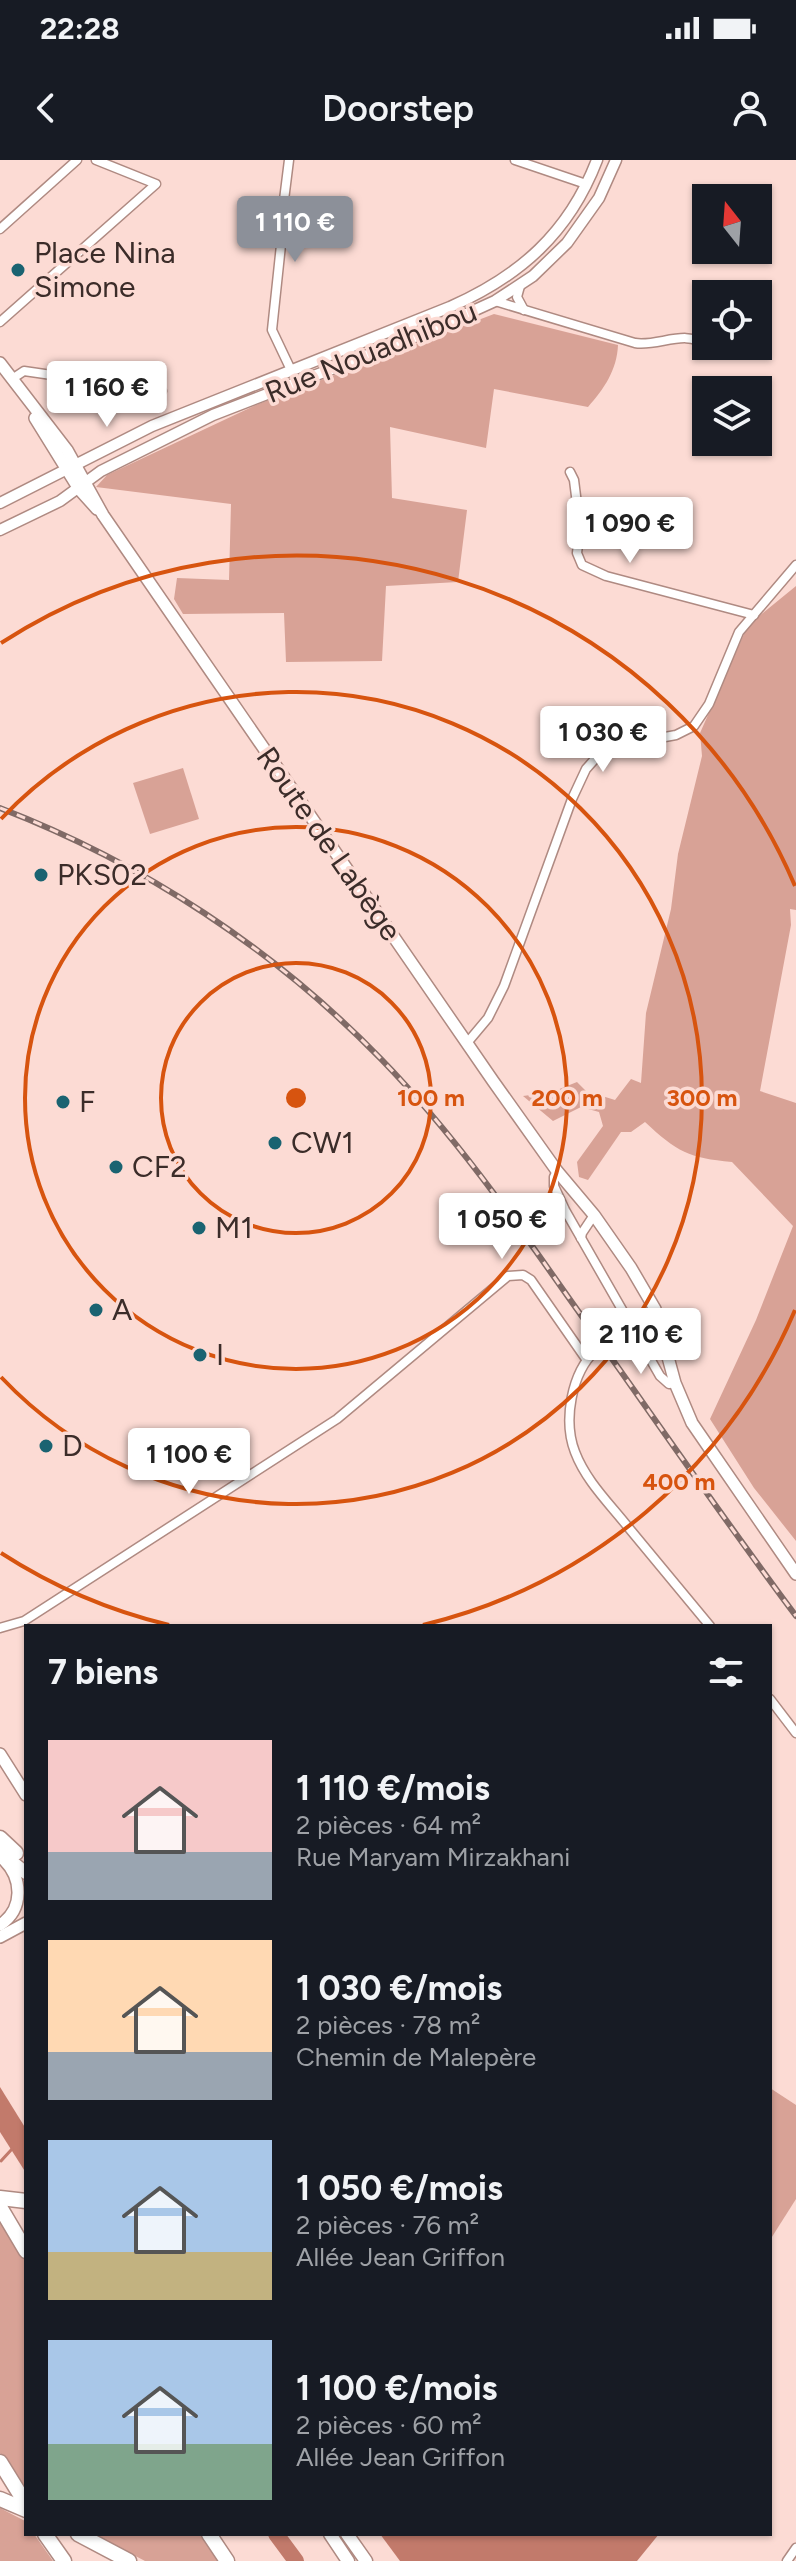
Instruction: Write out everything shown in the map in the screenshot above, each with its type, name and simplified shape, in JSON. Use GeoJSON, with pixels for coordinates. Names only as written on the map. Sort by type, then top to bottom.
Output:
{"type":"FeatureCollection","features":[{"type":"Feature","properties":{"kind":"highway"},"geometry":{"type":"LineString","coordinates":[[0,1841],[21,1858]]}},
{"type":"Feature","properties":{"kind":"highway"},"geometry":{"type":"LineString","coordinates":[[0,1854],[24,1872]]}},
{"type":"Feature","properties":{"kind":"highway"},"geometry":{"type":"LineString","coordinates":[[0,2198],[24,2201]]}},
{"type":"Feature","properties":{"kind":"highway"},"geometry":{"type":"LineString","coordinates":[[0,2207],[24,2248]]}},
{"type":"Feature","properties":{"kind":"highway"},"geometry":{"type":"LineString","coordinates":[[0,2462],[24,2501]]}},
{"type":"Feature","properties":{"kind":"highway"},"geometry":{"type":"LineString","coordinates":[[0,2499],[24,2509]]}},
{"type":"Feature","properties":{"kind":"highway"},"geometry":{"type":"LineString","coordinates":[[46,2536],[64,2561]]}},
{"type":"Feature","properties":{"kind":"highway"},"geometry":{"type":"LineString","coordinates":[[82,2536],[129,2561]]}},
{"type":"Feature","properties":{"kind":"highway"},"geometry":{"type":"LineString","coordinates":[[210,2536],[227,2561]]}},
{"type":"Feature","properties":{"kind":"highway"},"geometry":{"type":"LineString","coordinates":[[331,2536],[348,2561]]}},
{"type":"Feature","properties":{"kind":"highway"},"geometry":{"type":"LineString","coordinates":[[348,2536],[366,2561]]}},
{"type":"Feature","properties":{"kind":"main road","name":"Route de Labège"},"geometry":{"type":"LineString","coordinates":[[0,363],[47,423],[83,486],[467,1043],[557,1171],[594,1215],[631,1268],[655,1309],[684,1408],[796,1574]]}},
{"type":"Feature","properties":{"kind":"main road"},"geometry":{"type":"LineString","coordinates":[[0,1754],[24,1792]]}},
{"type":"Feature","properties":{"kind":"main road"},"geometry":{"type":"LineString","coordinates":[[0,1854],[10,1865],[18,1886],[18,1901],[13,1913],[0,1925]]}},
{"type":"Feature","properties":{"kind":"main road"},"geometry":{"type":"LineString","coordinates":[[0,1937],[24,1924]]}},
{"type":"Feature","properties":{"kind":"street"},"geometry":{"type":"LineString","coordinates":[[0,229],[77,160]]}},
{"type":"Feature","properties":{"kind":"street"},"geometry":{"type":"LineString","coordinates":[[0,322],[156,184],[96,160]]}},
{"type":"Feature","properties":{"kind":"street"},"geometry":{"type":"LineString","coordinates":[[289,160],[283,208],[276,229],[281,245],[272,330],[291,370]]}},
{"type":"Feature","properties":{"kind":"street"},"geometry":{"type":"LineString","coordinates":[[515,160],[586,184]]}},
{"type":"Feature","properties":{"kind":"street","name":"Rue Nouadhibou"},"geometry":{"type":"LineString","coordinates":[[0,503],[152,426],[450,307],[497,284],[530,260],[555,234],[597,160]]}},
{"type":"Feature","properties":{"kind":"street","name":"Rue Nouadhibou"},"geometry":{"type":"LineString","coordinates":[[0,530],[39,513],[114,464],[213,415],[427,332],[520,286],[545,266],[579,227],[599,198],[616,160]]}},
{"type":"Feature","properties":{"kind":"street"},"geometry":{"type":"LineString","coordinates":[[520,286],[517,297],[524,310]]}},
{"type":"Feature","properties":{"kind":"street"},"geometry":{"type":"LineString","coordinates":[[495,301],[635,343],[657,344],[692,338]]}},
{"type":"Feature","properties":{"kind":"street"},"geometry":{"type":"LineString","coordinates":[[15,384],[24,371],[162,391]]}},
{"type":"Feature","properties":{"kind":"street"},"geometry":{"type":"LineString","coordinates":[[570,472],[574,480],[580,528],[577,553],[582,565],[606,576],[754,615]]}},
{"type":"Feature","properties":{"kind":"street"},"geometry":{"type":"LineString","coordinates":[[467,1043],[488,1018],[504,986],[572,799],[586,769],[615,746],[676,735],[694,726],[709,704],[735,638],[796,565]]}},
{"type":"Feature","properties":{"kind":"street","name":"Route de Labège"},"geometry":{"type":"LineString","coordinates":[[557,1171],[554,1177],[557,1193],[631,1328],[660,1376],[669,1384],[675,1383]]}},
{"type":"Feature","properties":{"kind":"street"},"geometry":{"type":"LineString","coordinates":[[581,1238],[594,1215]]}},
{"type":"Feature","properties":{"kind":"street"},"geometry":{"type":"LineString","coordinates":[[0,1628],[24,1621],[337,1419],[508,1276],[523,1275],[531,1280],[586,1359]]}},
{"type":"Feature","properties":{"kind":"street"},"geometry":{"type":"LineString","coordinates":[[631,1328],[586,1359],[568,1421],[574,1449],[590,1481],[708,1624]]}},
{"type":"Feature","properties":{"kind":"street"},"geometry":{"type":"LineString","coordinates":[[772,1702],[796,1733]]}},
{"type":"Feature","properties":{"kind":"street"},"geometry":{"type":"LineString","coordinates":[[787,2561],[796,2548]]}},
{"type":"Feature","properties":{"kind":"shaded area"},"geometry":{"type":"Polygon","coordinates":[[[494,314],[618,345],[615,363],[604,386],[588,407],[494,389],[486,448],[390,427],[392,498],[467,510],[458,582],[386,586],[382,661],[286,662],[284,613],[183,614],[174,599],[177,578],[229,580],[231,504],[96,487],[107,475],[256,405],[494,314]]]}},
{"type":"Feature","properties":{"kind":"shaded area"},"geometry":{"type":"Polygon","coordinates":[[[796,586],[796,910],[790,909],[791,925],[760,1091],[796,1103],[796,1541],[754,1488],[710,1419],[756,1320],[793,1226],[732,1162],[684,1152],[645,1122],[631,1132],[621,1132],[588,1180],[579,1177],[577,1162],[603,1126],[599,1112],[581,1107],[553,1121],[523,1096],[552,1092],[577,1082],[586,1091],[615,1100],[631,1079],[641,1083],[646,1013],[671,909],[678,854],[702,756],[700,733],[748,625],[796,586]]]}},
{"type":"Feature","properties":{"kind":"shaded area"},"geometry":{"type":"Polygon","coordinates":[[[183,768],[199,819],[150,834],[133,783],[183,768]]]}},
{"type":"Feature","properties":{"kind":"shaded area"},"geometry":{"type":"Polygon","coordinates":[[[0,2087],[24,2126],[24,2170],[0,2132],[0,2087]]]}},
{"type":"Feature","properties":{"kind":"shaded area"},"geometry":{"type":"Polygon","coordinates":[[[772,2089],[796,2105],[796,2199],[772,2237],[772,2089]]]}},
{"type":"Feature","properties":{"kind":"shaded area"},"geometry":{"type":"Polygon","coordinates":[[[0,2218],[24,2258],[24,2493],[0,2453],[0,2218]]]}},
{"type":"Feature","properties":{"kind":"shaded area"},"geometry":{"type":"Polygon","coordinates":[[[0,2508],[24,2520],[24,2536],[35,2536],[53,2561],[0,2561],[0,2508]]]}},
{"type":"Feature","properties":{"kind":"shaded area"},"geometry":{"type":"Polygon","coordinates":[[[98,2536],[203,2536],[220,2561],[145,2561],[98,2536]]]}},
{"type":"Feature","properties":{"kind":"shaded area"},"geometry":{"type":"Polygon","coordinates":[[[381,2536],[657,2536],[637,2561],[400,2561],[381,2536]]]}},
{"type":"Feature","properties":{"kind":"waterway"},"geometry":{"type":"LineString","coordinates":[[1,2161],[12,2149]]}},
{"type":"Feature","properties":{"kind":"waterway"},"geometry":{"type":"LineString","coordinates":[[277,2536],[296,2561]]}},
{"type":"Feature","properties":{"kind":"railway"},"geometry":{"type":"LineString","coordinates":[[0,808],[105,855],[204,913],[296,981],[381,1059],[433,1116],[504,1207],[796,1616]]}},
{"type":"Feature","properties":{"kind":"place","name":"Place Nina Simone"},"geometry":{"type":"Point","coordinates":[18,270]}},
{"type":"Feature","properties":{"kind":"place","name":"PKS02"},"geometry":{"type":"Point","coordinates":[41,875]}},
{"type":"Feature","properties":{"kind":"place","name":"F"},"geometry":{"type":"Point","coordinates":[63,1102]}},
{"type":"Feature","properties":{"kind":"place","name":"CW1"},"geometry":{"type":"Point","coordinates":[275,1143]}},
{"type":"Feature","properties":{"kind":"place","name":"CF2"},"geometry":{"type":"Point","coordinates":[116,1167]}},
{"type":"Feature","properties":{"kind":"place","name":"M1"},"geometry":{"type":"Point","coordinates":[199,1228]}},
{"type":"Feature","properties":{"kind":"place","name":"A"},"geometry":{"type":"Point","coordinates":[96,1310]}},
{"type":"Feature","properties":{"kind":"place","name":"I"},"geometry":{"type":"Point","coordinates":[200,1355]}},
{"type":"Feature","properties":{"kind":"place","name":"D"},"geometry":{"type":"Point","coordinates":[46,1446]}}]}
